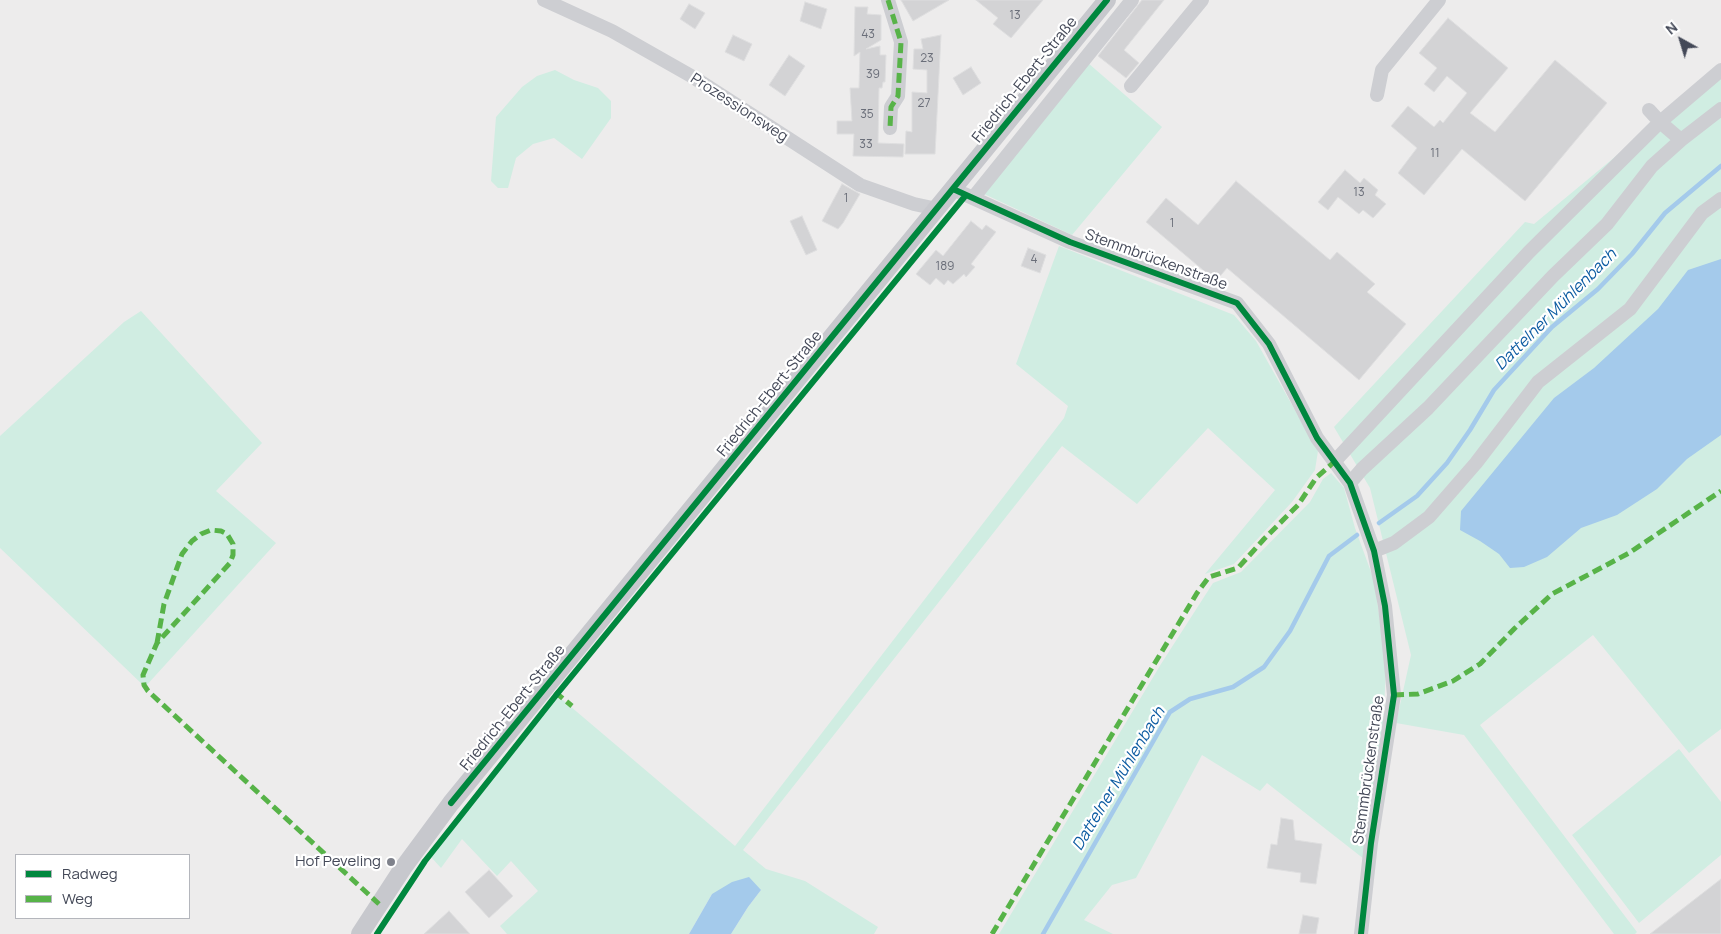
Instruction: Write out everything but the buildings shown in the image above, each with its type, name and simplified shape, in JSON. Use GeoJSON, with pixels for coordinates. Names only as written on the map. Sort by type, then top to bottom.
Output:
{"type":"FeatureCollection","features":[{"type":"Feature","properties":{"kind":"main road","name":"Friedrich-Ebert-Straße"},"geometry":{"type":"LineString","coordinates":[[360,934],[403,868],[450,804],[1107,0]]}},
{"type":"Feature","properties":{"kind":"street","name":"Prozessionsweg"},"geometry":{"type":"LineString","coordinates":[[544,0],[612,31],[693,77],[860,185],[914,204],[937,209]]}},
{"type":"Feature","properties":{"kind":"street"},"geometry":{"type":"LineString","coordinates":[[888,0],[901,42],[898,96],[891,107],[890,128]]}},
{"type":"Feature","properties":{"kind":"street"},"geometry":{"type":"LineString","coordinates":[[953,189],[973,198],[1132,0]]}},
{"type":"Feature","properties":{"kind":"street"},"geometry":{"type":"LineString","coordinates":[[1131,86],[1202,0]]}},
{"type":"Feature","properties":{"kind":"street"},"geometry":{"type":"LineString","coordinates":[[1377,95],[1382,70],[1439,0]]}},
{"type":"Feature","properties":{"kind":"street"},"geometry":{"type":"LineString","coordinates":[[1334,462],[1529,252],[1660,122],[1721,70]]}},
{"type":"Feature","properties":{"kind":"street"},"geometry":{"type":"LineString","coordinates":[[1350,482],[1428,408],[1553,276],[1607,224],[1652,166],[1680,140],[1721,109]]}},
{"type":"Feature","properties":{"kind":"street"},"geometry":{"type":"LineString","coordinates":[[1649,110],[1680,140]]}},
{"type":"Feature","properties":{"kind":"street","name":"Stemmbrückenstraße"},"geometry":{"type":"LineString","coordinates":[[973,198],[1070,242],[1237,303],[1269,344],[1317,438],[1350,482],[1374,551],[1385,606],[1394,695],[1370,843],[1361,934]]}},
{"type":"Feature","properties":{"kind":"street"},"geometry":{"type":"LineString","coordinates":[[1374,551],[1394,543],[1429,517],[1476,463],[1538,382],[1630,309],[1702,212],[1721,199]]}},
{"type":"Feature","properties":{"kind":"green space"},"geometry":{"type":"Polygon","coordinates":[[[1088,63],[1162,127],[1072,235],[982,193],[1088,63]]]}},
{"type":"Feature","properties":{"kind":"green space"},"geometry":{"type":"Polygon","coordinates":[[[1721,69],[1721,729],[1689,753],[1593,635],[1480,725],[1637,932],[1635,934],[1614,934],[1464,735],[1396,723],[1411,655],[1370,488],[1334,427],[1525,222],[1534,224],[1721,69]]]}},
{"type":"Feature","properties":{"kind":"green space"},"geometry":{"type":"Polygon","coordinates":[[[555,70],[574,80],[598,88],[611,101],[611,118],[582,159],[554,138],[533,144],[516,158],[508,188],[498,188],[491,181],[496,117],[522,87],[537,76],[555,70]]]}},
{"type":"Feature","properties":{"kind":"green space"},"geometry":{"type":"Polygon","coordinates":[[[1059,246],[1234,315],[1256,341],[1318,451],[1315,470],[1292,502],[1234,564],[1205,574],[1275,490],[1208,428],[1137,504],[1062,446],[743,850],[766,869],[805,881],[878,927],[874,934],[731,934],[761,890],[712,894],[689,934],[507,934],[500,926],[538,891],[511,861],[497,876],[462,839],[441,868],[431,857],[557,695],[735,846],[1064,418],[1068,406],[1016,364],[1059,246]]]}},
{"type":"Feature","properties":{"kind":"green space"},"geometry":{"type":"Polygon","coordinates":[[[141,311],[262,443],[216,491],[276,543],[145,687],[0,548],[0,436],[124,322],[141,311]]]}},
{"type":"Feature","properties":{"kind":"green space"},"geometry":{"type":"Polygon","coordinates":[[[1331,473],[1344,488],[1355,528],[1375,583],[1386,669],[1383,728],[1364,859],[1267,783],[1260,791],[1202,755],[1136,878],[1112,885],[1084,920],[1113,934],[999,934],[1161,664],[1213,583],[1241,572],[1310,502],[1323,479],[1331,473]]]}},
{"type":"Feature","properties":{"kind":"green space"},"geometry":{"type":"Polygon","coordinates":[[[1679,749],[1721,802],[1721,855],[1639,923],[1572,835],[1679,749]]]}},
{"type":"Feature","properties":{"kind":"water"},"geometry":{"type":"Polygon","coordinates":[[[1721,259],[1721,435],[1687,459],[1657,489],[1617,515],[1581,528],[1547,557],[1524,567],[1510,568],[1499,554],[1460,530],[1461,511],[1554,398],[1594,368],[1658,309],[1688,270],[1721,259]]]}},
{"type":"Feature","properties":{"kind":"water"},"geometry":{"type":"Polygon","coordinates":[[[749,877],[761,890],[731,934],[689,934],[712,894],[732,882],[749,877]]]}},
{"type":"Feature","properties":{"kind":"waterway","name":"Dattelner Mühlenbach"},"geometry":{"type":"LineString","coordinates":[[1379,523],[1417,496],[1447,463],[1494,390],[1552,327],[1598,289],[1632,254],[1665,213],[1721,166]]}},
{"type":"Feature","properties":{"kind":"waterway","name":"Dattelner Mühlenbach"},"geometry":{"type":"LineString","coordinates":[[1043,934],[1170,712],[1190,699],[1233,687],[1264,667],[1290,631],[1329,556],[1357,535]]}},
{"type":"Feature","properties":{"kind":"marked path"},"geometry":{"type":"LineString","coordinates":[[888,0],[901,42],[898,96],[891,107],[890,128]]}},
{"type":"Feature","properties":{"kind":"marked path"},"geometry":{"type":"LineString","coordinates":[[992,934],[1197,593],[1209,577],[1238,568],[1298,505],[1316,478],[1334,462]]}},
{"type":"Feature","properties":{"kind":"marked path"},"geometry":{"type":"LineString","coordinates":[[1394,695],[1418,694],[1453,681],[1480,664],[1552,594],[1629,553],[1721,491]]}},
{"type":"Feature","properties":{"kind":"marked path"},"geometry":{"type":"LineString","coordinates":[[157,643],[164,604],[182,554],[192,541],[201,534],[211,530],[227,534],[233,544],[233,555],[230,563],[157,643],[143,675],[144,685],[148,691],[379,904]]}},
{"type":"Feature","properties":{"kind":"marked path"},"geometry":{"type":"LineString","coordinates":[[555,692],[572,706]]}},
{"type":"Feature","properties":{"kind":"cycle path"},"geometry":{"type":"LineString","coordinates":[[451,803],[1107,0]]}},
{"type":"Feature","properties":{"kind":"cycle path"},"geometry":{"type":"LineString","coordinates":[[953,189],[1070,242],[1237,303],[1269,344],[1317,438],[1350,483],[1374,551],[1385,606],[1394,695],[1371,843],[1361,934]]}},
{"type":"Feature","properties":{"kind":"cycle path"},"geometry":{"type":"LineString","coordinates":[[377,934],[425,861],[557,694],[966,195]]}},
{"type":"Feature","properties":{"kind":"place","name":"Hof Peveling"},"geometry":{"type":"Point","coordinates":[391,862]}}]}
